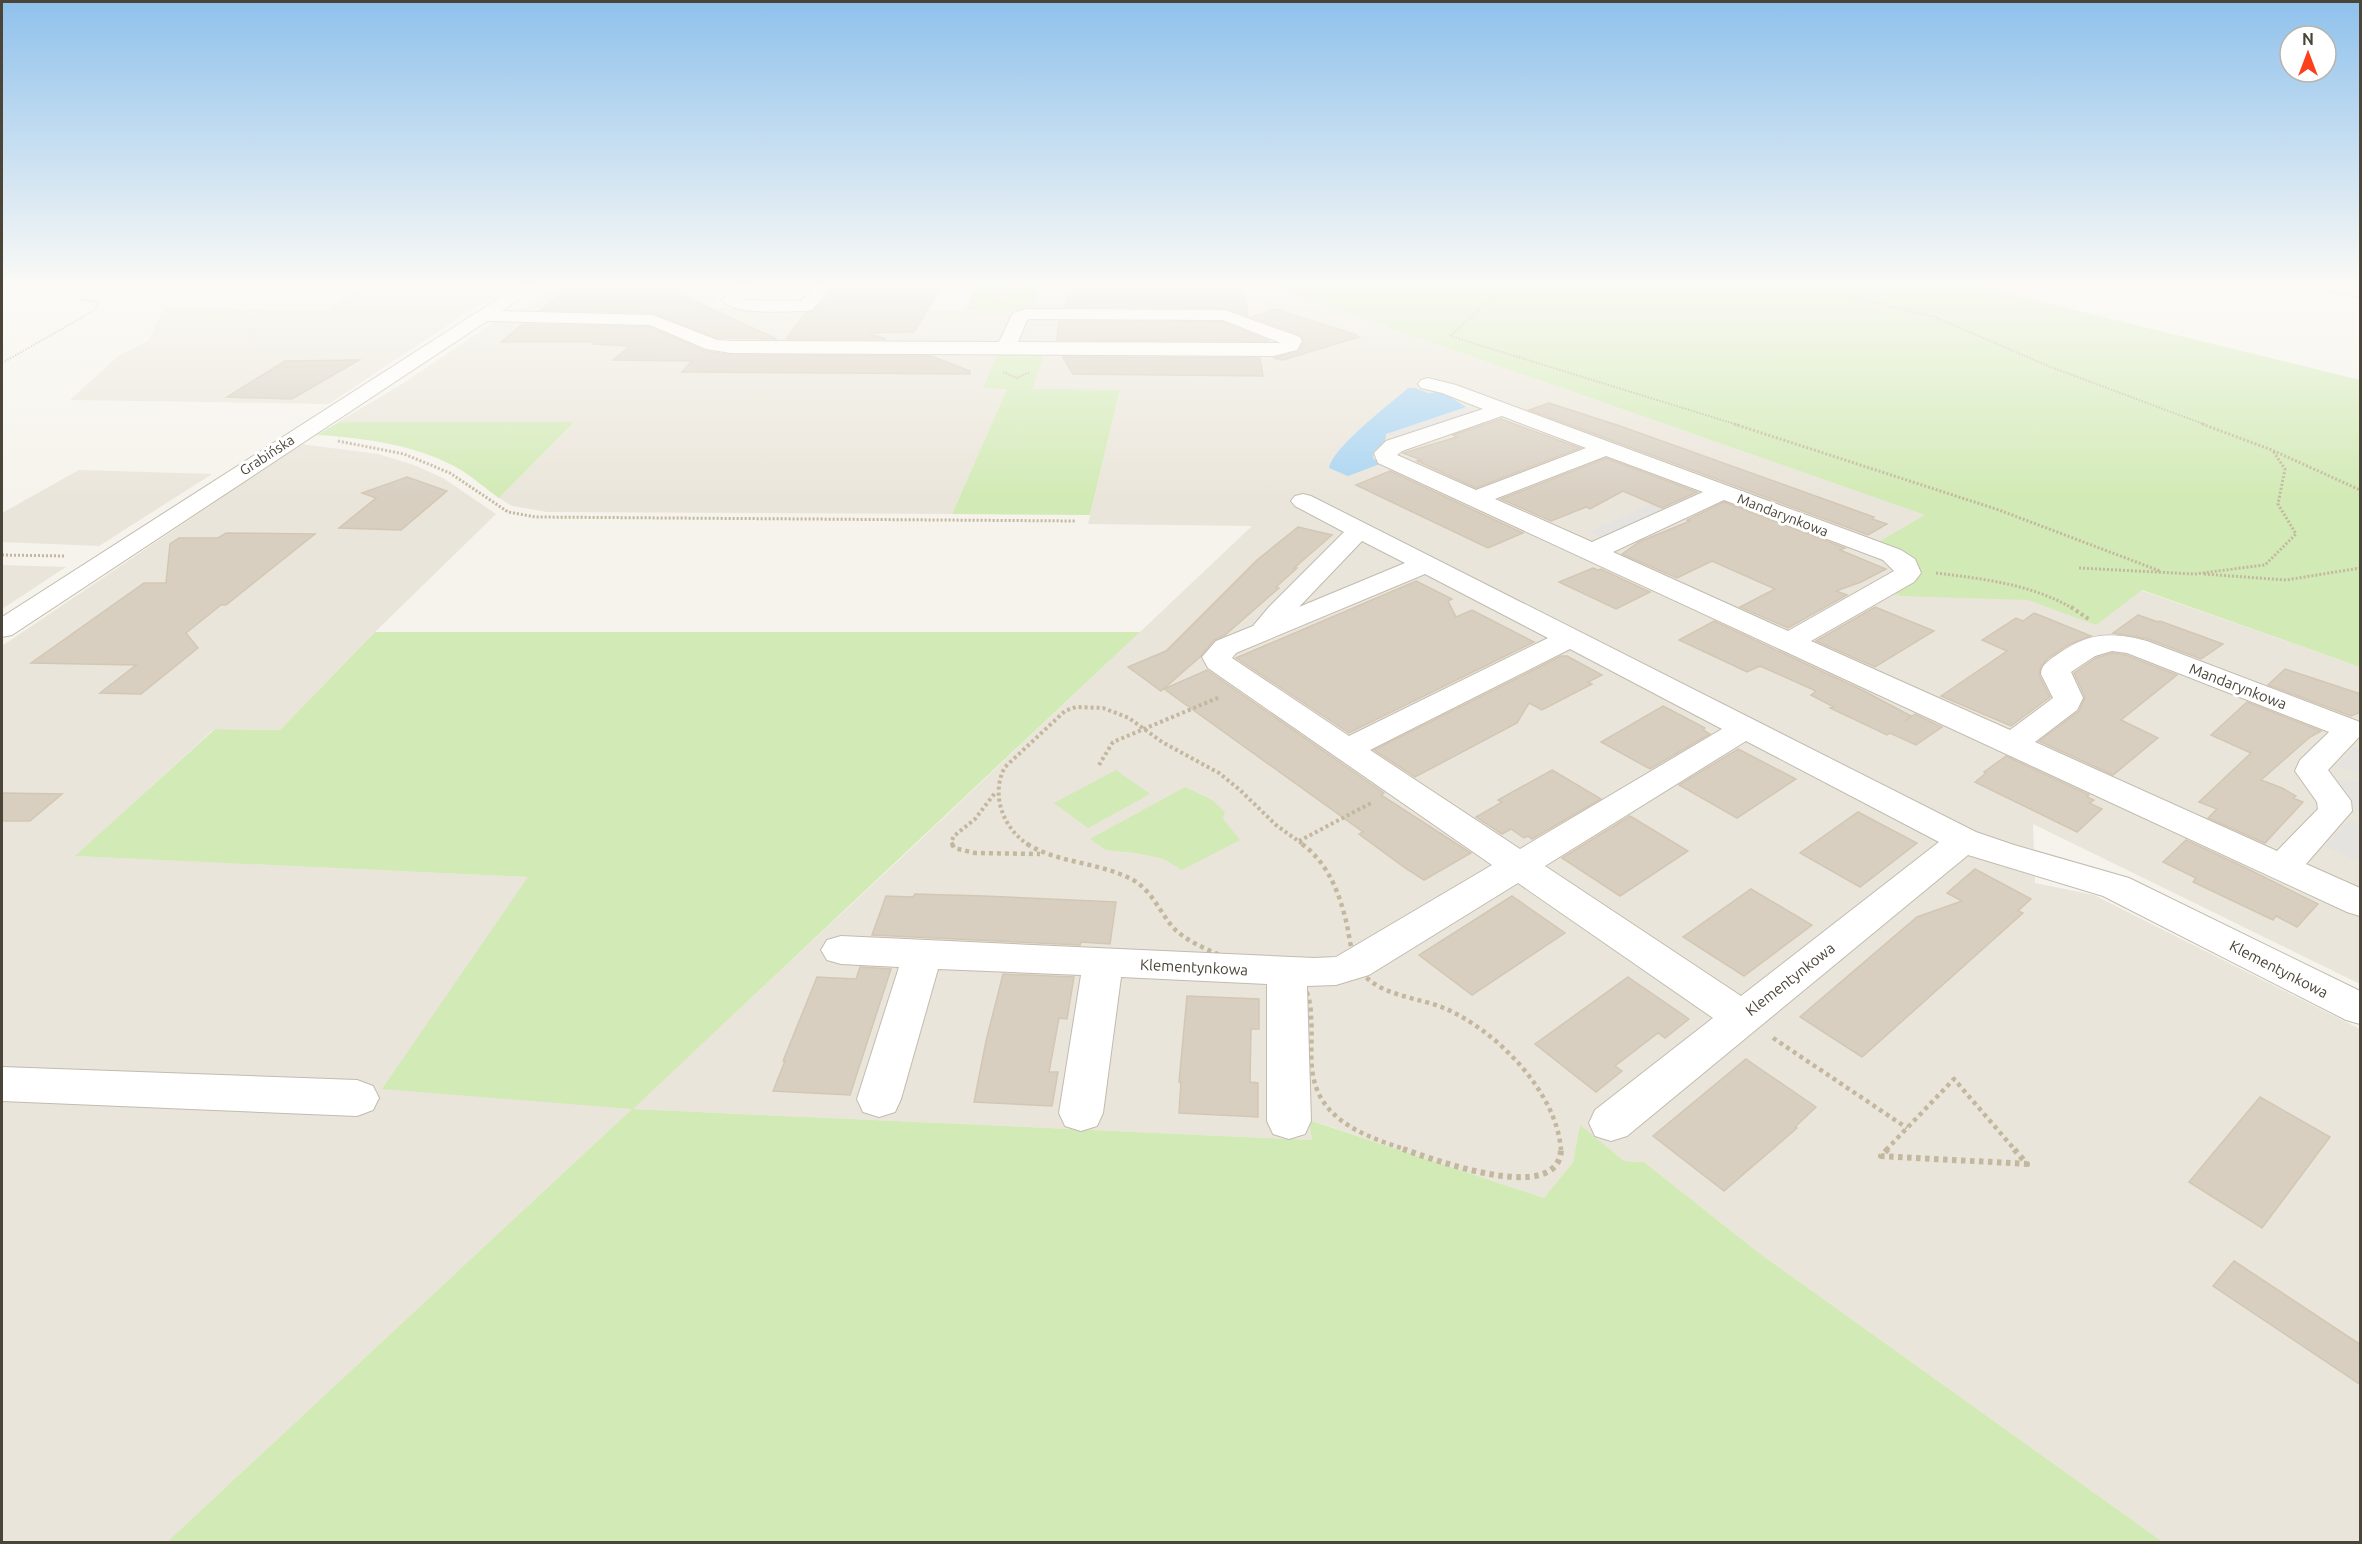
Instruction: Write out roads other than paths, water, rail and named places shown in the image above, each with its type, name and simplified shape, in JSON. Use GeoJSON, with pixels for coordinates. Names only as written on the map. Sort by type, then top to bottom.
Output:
{"type":"FeatureCollection","features":[{"type":"Feature","properties":{"kind":"street","name":"Grabińska"},"geometry":{"type":"LineString","coordinates":[[2,628],[422,355]]}},
{"type":"Feature","properties":{"kind":"street","name":"Mandarynkowa"},"geometry":{"type":"LineString","coordinates":[[1428,384],[1449,389],[1892,555],[1908,569],[1905,576],[1789,642]]}},
{"type":"Feature","properties":{"kind":"street"},"geometry":{"type":"LineString","coordinates":[[1502,409],[1394,446],[1385,453],[1391,462],[2361,903]]}},
{"type":"Feature","properties":{"kind":"street"},"geometry":{"type":"LineString","coordinates":[[1474,499],[1605,448]]}},
{"type":"Feature","properties":{"kind":"street","name":"Mandarynkowa"},"geometry":{"type":"LineString","coordinates":[[1591,552],[1723,492]]}},
{"type":"Feature","properties":{"kind":"street","name":"Klementynkowa"},"geometry":{"type":"LineString","coordinates":[[1303,501],[1964,840],[2006,856],[2116,887],[2361,1009]]}},
{"type":"Feature","properties":{"kind":"street"},"geometry":{"type":"LineString","coordinates":[[1260,633],[1310,578],[1320,573],[1359,530]]}},
{"type":"Feature","properties":{"kind":"street","name":"Klementynkowa"},"geometry":{"type":"LineString","coordinates":[[1426,564],[1226,647],[1217,657],[1222,667],[1742,1017],[1964,840]]}},
{"type":"Feature","properties":{"kind":"street"},"geometry":{"type":"LineString","coordinates":[[1320,573],[1362,590]]}},
{"type":"Feature","properties":{"kind":"street"},"geometry":{"type":"LineString","coordinates":[[1346,750],[1570,638]]}},
{"type":"Feature","properties":{"kind":"street","name":"Mandarynkowa"},"geometry":{"type":"LineString","coordinates":[[2012,744],[2066,703],[2068,698],[2056,674],[2056,669],[2098,642],[2124,643],[2136,647],[2350,729],[2312,767],[2311,771],[2334,801],[2335,811],[2282,867]]}},
{"type":"Feature","properties":{"kind":"street","name":"Klementynkowa"},"geometry":{"type":"LineString","coordinates":[[841,950],[1287,971],[1336,971],[1355,965],[1746,728]]}},
{"type":"Feature","properties":{"kind":"street"},"geometry":{"type":"LineString","coordinates":[[879,1099],[922,954]]}},
{"type":"Feature","properties":{"kind":"street"},"geometry":{"type":"LineString","coordinates":[[1081,1113],[1103,962]]}},
{"type":"Feature","properties":{"kind":"street"},"geometry":{"type":"LineString","coordinates":[[1287,971],[1289,1121]]}},
{"type":"Feature","properties":{"kind":"street"},"geometry":{"type":"LineString","coordinates":[[1611,1123],[1742,1017]]}},
{"type":"Feature","properties":{"kind":"street"},"geometry":{"type":"LineString","coordinates":[[2,1084],[357,1098]]}},
{"type":"Feature","properties":{"kind":"water"},"geometry":{"type":"Polygon","coordinates":[[[1408,388],[1428,393],[1443,392],[1466,407],[1386,434],[1385,442],[1374,451],[1373,458],[1380,464],[1348,476],[1329,468],[1333,459],[1351,438],[1408,388]]]}}]}
